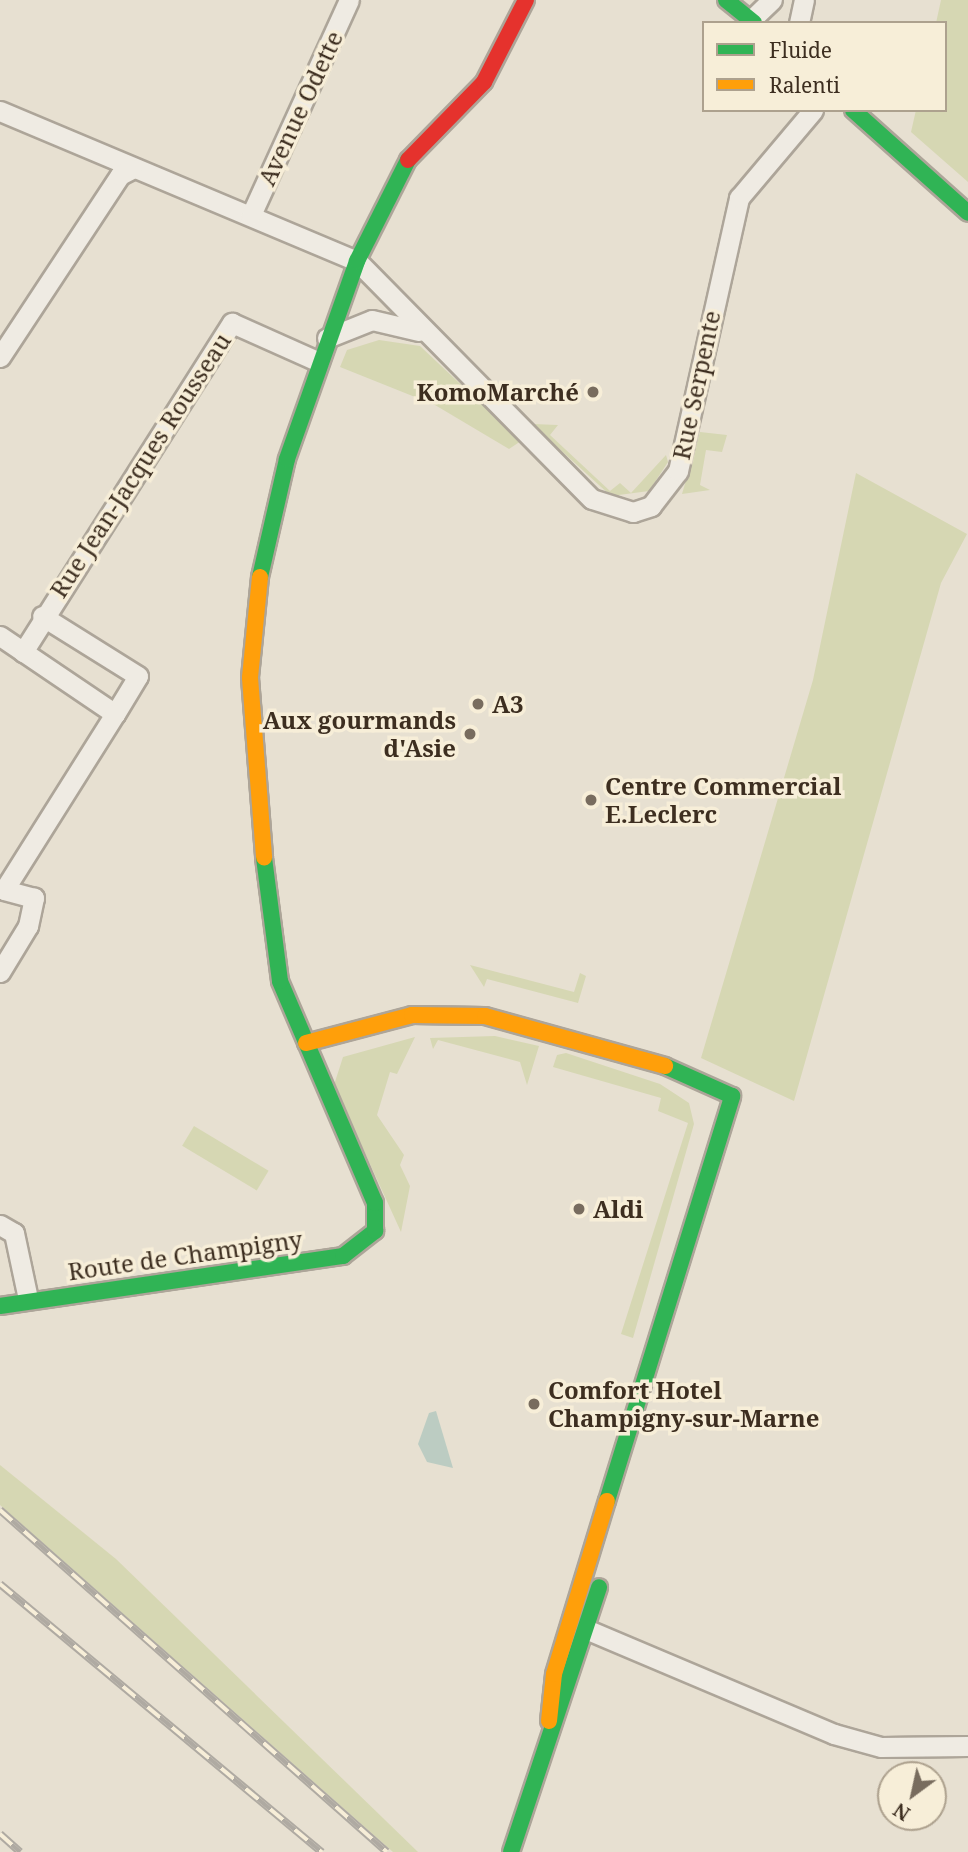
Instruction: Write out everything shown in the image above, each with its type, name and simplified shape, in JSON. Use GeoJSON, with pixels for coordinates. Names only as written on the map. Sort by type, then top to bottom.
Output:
{"type":"FeatureCollection","features":[{"type":"Feature","properties":{"kind":"street","name":"Avenue Odette"},"geometry":{"type":"LineString","coordinates":[[251,215],[349,0]]}},
{"type":"Feature","properties":{"kind":"street"},"geometry":{"type":"LineString","coordinates":[[526,0],[484,82],[410,157],[357,261],[319,362],[261,573],[250,678],[264,884],[280,981],[306,1043],[412,1015],[485,1016],[667,1066],[733,1096],[618,1469],[578,1628]]}},
{"type":"Feature","properties":{"kind":"street"},"geometry":{"type":"LineString","coordinates":[[726,0],[753,21],[772,0]]}},
{"type":"Feature","properties":{"kind":"street"},"geometry":{"type":"LineString","coordinates":[[799,21],[804,0]]}},
{"type":"Feature","properties":{"kind":"street"},"geometry":{"type":"LineString","coordinates":[[0,111],[132,169],[251,215],[357,261]]}},
{"type":"Feature","properties":{"kind":"street","name":"Rue Serpente"},"geometry":{"type":"LineString","coordinates":[[357,261],[423,334],[592,499],[614,511],[651,506],[670,488],[683,453],[739,198],[811,112]]}},
{"type":"Feature","properties":{"kind":"street"},"geometry":{"type":"LineString","coordinates":[[855,112],[968,213]]}},
{"type":"Feature","properties":{"kind":"street"},"geometry":{"type":"LineString","coordinates":[[0,357],[120,175],[132,169]]}},
{"type":"Feature","properties":{"kind":"street","name":"Rue Serpente"},"geometry":{"type":"LineString","coordinates":[[327,338],[372,320],[404,323],[423,334]]}},
{"type":"Feature","properties":{"kind":"street","name":"Rue Jean-Jacques Rousseau"},"geometry":{"type":"LineString","coordinates":[[23,652],[42,616],[232,323],[319,362]]}},
{"type":"Feature","properties":{"kind":"street","name":"Rue Jean-Jacques Rousseau"},"geometry":{"type":"LineString","coordinates":[[0,972],[28,926],[34,898],[5,890],[138,676],[42,616]]}},
{"type":"Feature","properties":{"kind":"street"},"geometry":{"type":"LineString","coordinates":[[0,636],[115,714]]}},
{"type":"Feature","properties":{"kind":"street","name":"Route de Champigny"},"geometry":{"type":"LineString","coordinates":[[0,1306],[28,1299],[343,1256],[372,1238],[375,1203],[306,1043]]}},
{"type":"Feature","properties":{"kind":"street"},"geometry":{"type":"LineString","coordinates":[[0,1225],[14,1233],[28,1299]]}},
{"type":"Feature","properties":{"kind":"street"},"geometry":{"type":"LineString","coordinates":[[603,1542],[629,1482],[638,1404]]}},
{"type":"Feature","properties":{"kind":"street"},"geometry":{"type":"LineString","coordinates":[[511,1852],[603,1542],[618,1469]]}},
{"type":"Feature","properties":{"kind":"street"},"geometry":{"type":"LineString","coordinates":[[578,1628],[834,1734],[881,1747],[968,1746]]}},
{"type":"Feature","properties":{"kind":"green space"},"geometry":{"type":"Polygon","coordinates":[[[941,0],[968,0],[968,182],[911,132],[916,112],[947,112],[947,21],[936,21],[941,0]]]}},
{"type":"Feature","properties":{"kind":"green space"},"geometry":{"type":"Polygon","coordinates":[[[379,340],[420,346],[521,441],[509,449],[435,405],[340,367],[347,350],[379,340]]]}},
{"type":"Feature","properties":{"kind":"green space"},"geometry":{"type":"Polygon","coordinates":[[[532,424],[558,425],[550,435],[610,491],[620,483],[631,493],[666,455],[668,462],[649,491],[611,496],[532,424]]]}},
{"type":"Feature","properties":{"kind":"green space"},"geometry":{"type":"Polygon","coordinates":[[[700,432],[727,435],[722,452],[706,450],[700,485],[710,490],[682,494],[700,432]]]}},
{"type":"Feature","properties":{"kind":"green space"},"geometry":{"type":"Polygon","coordinates":[[[856,473],[967,534],[941,583],[794,1101],[701,1058],[813,680],[856,473]]]}},
{"type":"Feature","properties":{"kind":"green space"},"geometry":{"type":"Polygon","coordinates":[[[470,965],[574,992],[580,973],[586,976],[578,1003],[487,979],[484,987],[470,965]]]}},
{"type":"Feature","properties":{"kind":"green space"},"geometry":{"type":"Polygon","coordinates":[[[495,1036],[539,1046],[527,1085],[520,1062],[438,1040],[433,1049],[430,1038],[495,1036]]]}},
{"type":"Feature","properties":{"kind":"green space"},"geometry":{"type":"Polygon","coordinates":[[[415,1037],[397,1074],[390,1072],[377,1115],[404,1155],[400,1165],[410,1186],[401,1232],[334,1085],[343,1057],[415,1037]]]}},
{"type":"Feature","properties":{"kind":"green space"},"geometry":{"type":"Polygon","coordinates":[[[566,1053],[660,1084],[689,1103],[694,1124],[633,1338],[621,1334],[688,1123],[658,1111],[661,1098],[553,1067],[557,1055],[566,1053]]]}},
{"type":"Feature","properties":{"kind":"green space"},"geometry":{"type":"Polygon","coordinates":[[[194,1126],[269,1171],[257,1191],[182,1146],[194,1126]]]}},
{"type":"Feature","properties":{"kind":"green space"},"geometry":{"type":"Polygon","coordinates":[[[0,1465],[116,1559],[418,1852],[393,1852],[0,1505],[0,1465]]]}},
{"type":"Feature","properties":{"kind":"shaded area"},"geometry":{"type":"Polygon","coordinates":[[[436,1411],[453,1468],[427,1462],[418,1444],[429,1413],[436,1411]]]}},
{"type":"Feature","properties":{"kind":"railway"},"geometry":{"type":"LineString","coordinates":[[0,1510],[387,1852]]}},
{"type":"Feature","properties":{"kind":"railway"},"geometry":{"type":"LineString","coordinates":[[0,1584],[322,1852]]}},
{"type":"Feature","properties":{"kind":"railway"},"geometry":{"type":"LineString","coordinates":[[0,1834],[20,1852]]}},
{"type":"Feature","properties":{"kind":"traffic: fast"},"geometry":{"type":"LineString","coordinates":[[726,0],[752,21]]}},
{"type":"Feature","properties":{"kind":"traffic: fast"},"geometry":{"type":"LineString","coordinates":[[855,112],[968,213]]}},
{"type":"Feature","properties":{"kind":"traffic: fast"},"geometry":{"type":"LineString","coordinates":[[260,577],[287,459],[357,261],[408,160]]}},
{"type":"Feature","properties":{"kind":"traffic: fast"},"geometry":{"type":"LineString","coordinates":[[0,1306],[343,1256],[375,1231],[375,1203],[280,981],[264,857]]}},
{"type":"Feature","properties":{"kind":"traffic: fast"},"geometry":{"type":"LineString","coordinates":[[607,1501],[732,1096],[665,1066]]}},
{"type":"Feature","properties":{"kind":"traffic: fast"},"geometry":{"type":"LineString","coordinates":[[511,1852],[599,1587]]}},
{"type":"Feature","properties":{"kind":"traffic: slow"},"geometry":{"type":"LineString","coordinates":[[260,577],[250,678],[264,857]]}},
{"type":"Feature","properties":{"kind":"traffic: slow"},"geometry":{"type":"LineString","coordinates":[[306,1043],[412,1015],[485,1016],[665,1066]]}},
{"type":"Feature","properties":{"kind":"traffic: slow"},"geometry":{"type":"LineString","coordinates":[[549,1721],[554,1674],[607,1501]]}},
{"type":"Feature","properties":{"kind":"traffic: jam"},"geometry":{"type":"LineString","coordinates":[[408,160],[484,82],[526,0]]}},
{"type":"Feature","properties":{"kind":"place","name":"KomoMarché"},"geometry":{"type":"Point","coordinates":[593,392]}},
{"type":"Feature","properties":{"kind":"place","name":"A3"},"geometry":{"type":"Point","coordinates":[478,704]}},
{"type":"Feature","properties":{"kind":"place","name":"Aux gourmands d'Asie"},"geometry":{"type":"Point","coordinates":[470,734]}},
{"type":"Feature","properties":{"kind":"place","name":"Centre Commercial E.Leclerc"},"geometry":{"type":"Point","coordinates":[591,800]}},
{"type":"Feature","properties":{"kind":"place","name":"Aldi"},"geometry":{"type":"Point","coordinates":[579,1209]}},
{"type":"Feature","properties":{"kind":"place","name":"Comfort Hotel Champigny-sur-Marne"},"geometry":{"type":"Point","coordinates":[534,1404]}}]}
